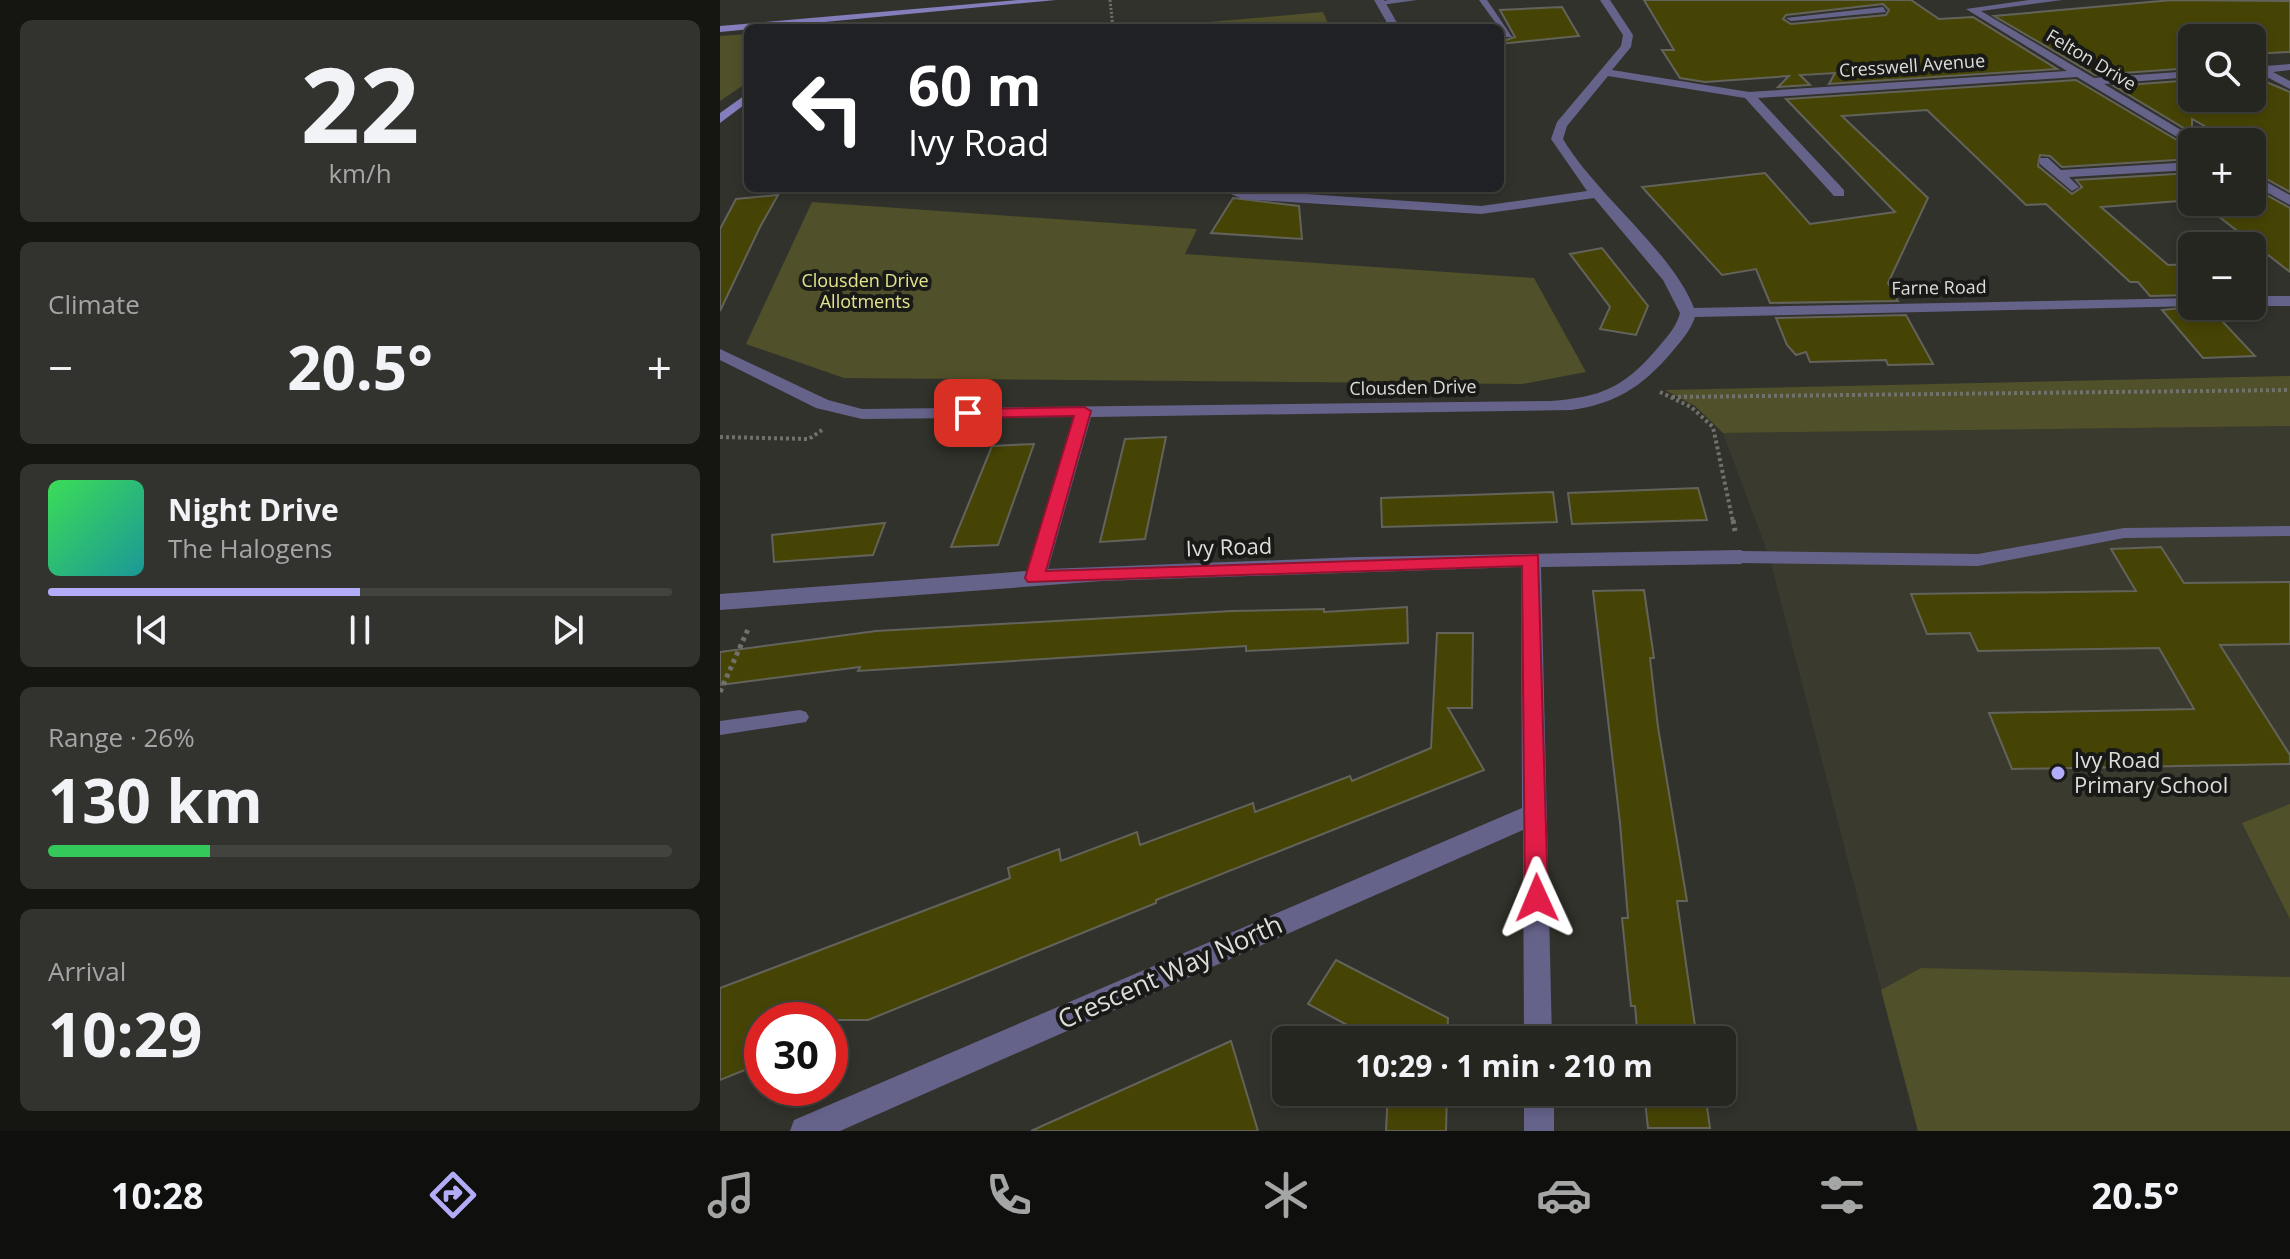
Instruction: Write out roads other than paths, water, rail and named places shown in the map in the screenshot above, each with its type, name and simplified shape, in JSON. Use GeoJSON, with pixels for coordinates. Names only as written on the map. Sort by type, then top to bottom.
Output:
{"type":"FeatureCollection","features":[{"type":"Feature","properties":{"kind":"main road"},"geometry":{"type":"LineString","coordinates":[[928,13],[935,0]]}},
{"type":"Feature","properties":{"kind":"main road"},"geometry":{"type":"LineString","coordinates":[[951,0],[987,7]]}},
{"type":"Feature","properties":{"kind":"main road"},"geometry":{"type":"LineString","coordinates":[[797,24],[1051,0]]}},
{"type":"Feature","properties":{"kind":"main road"},"geometry":{"type":"LineString","coordinates":[[849,24],[855,19]]}},
{"type":"Feature","properties":{"kind":"main road"},"geometry":{"type":"LineString","coordinates":[[720,29],[744,28]]}},
{"type":"Feature","properties":{"kind":"main road"},"geometry":{"type":"LineString","coordinates":[[720,119],[744,99]]}},
{"type":"Feature","properties":{"kind":"street"},"geometry":{"type":"LineString","coordinates":[[1605,0],[1628,40],[1608,73],[1557,132],[1560,147],[1678,290],[1688,313]]}},
{"type":"Feature","properties":{"kind":"street"},"geometry":{"type":"LineString","coordinates":[[1837,0],[1855,13]]}},
{"type":"Feature","properties":{"kind":"street","name":"Felton Drive"},"geometry":{"type":"LineString","coordinates":[[2057,0],[1971,9],[2178,134]]}},
{"type":"Feature","properties":{"kind":"street"},"geometry":{"type":"LineString","coordinates":[[1380,2],[1393,24]]}},
{"type":"Feature","properties":{"kind":"street"},"geometry":{"type":"LineString","coordinates":[[1791,18],[1883,10]]}},
{"type":"Feature","properties":{"kind":"street"},"geometry":{"type":"LineString","coordinates":[[2266,69],[2290,67]]}},
{"type":"Feature","properties":{"kind":"street","name":"Cresswell Avenue"},"geometry":{"type":"LineString","coordinates":[[1608,73],[1749,95],[2078,74]]}},
{"type":"Feature","properties":{"kind":"street"},"geometry":{"type":"LineString","coordinates":[[2092,82],[2178,75]]}},
{"type":"Feature","properties":{"kind":"street"},"geometry":{"type":"LineString","coordinates":[[2266,75],[2290,86]]}},
{"type":"Feature","properties":{"kind":"street"},"geometry":{"type":"LineString","coordinates":[[1749,95],[1839,193]]}},
{"type":"Feature","properties":{"kind":"street"},"geometry":{"type":"LineString","coordinates":[[2044,161],[2072,187]]}},
{"type":"Feature","properties":{"kind":"street"},"geometry":{"type":"LineString","coordinates":[[2058,174],[2178,167]]}},
{"type":"Feature","properties":{"kind":"street"},"geometry":{"type":"LineString","coordinates":[[2266,186],[2290,201]]}},
{"type":"Feature","properties":{"kind":"street"},"geometry":{"type":"LineString","coordinates":[[1235,192],[1242,195],[1481,210],[1596,194]]}},
{"type":"Feature","properties":{"kind":"street"},"geometry":{"type":"LineString","coordinates":[[1346,192],[1350,202]]}},
{"type":"Feature","properties":{"kind":"street"},"geometry":{"type":"LineString","coordinates":[[2266,301],[2290,301]]}},
{"type":"Feature","properties":{"kind":"street","name":"Farne Road"},"geometry":{"type":"LineString","coordinates":[[1688,313],[2178,303]]}},
{"type":"Feature","properties":{"kind":"street","name":"Clousden Drive"},"geometry":{"type":"LineString","coordinates":[[720,354],[845,412],[882,415],[1551,406],[1597,402],[1627,391],[1682,330],[1688,313]]}},
{"type":"Feature","properties":{"kind":"street"},"geometry":{"type":"LineString","coordinates":[[1035,578],[1084,411]]}},
{"type":"Feature","properties":{"kind":"street","name":"Ivy Road"},"geometry":{"type":"LineString","coordinates":[[720,602],[1035,578],[1531,560],[1741,557]]}},
{"type":"Feature","properties":{"kind":"street"},"geometry":{"type":"LineString","coordinates":[[1531,560],[1538,1026]]}},
{"type":"Feature","properties":{"kind":"street","name":"Crescent Way North"},"geometry":{"type":"LineString","coordinates":[[805,1131],[1536,813]]}},
{"type":"Feature","properties":{"kind":"street"},"geometry":{"type":"LineString","coordinates":[[1539,1106],[1539,1131]]}},
{"type":"Feature","properties":{"kind":"lane"},"geometry":{"type":"LineString","coordinates":[[1380,2],[1413,0]]}},
{"type":"Feature","properties":{"kind":"lane"},"geometry":{"type":"LineString","coordinates":[[1483,0],[1501,24]]}},
{"type":"Feature","properties":{"kind":"lane"},"geometry":{"type":"LineString","coordinates":[[1504,28],[1509,35]]}},
{"type":"Feature","properties":{"kind":"lane"},"geometry":{"type":"LineString","coordinates":[[1741,557],[1978,560],[2124,533],[2290,531]]}},
{"type":"Feature","properties":{"kind":"lane"},"geometry":{"type":"LineString","coordinates":[[720,728],[800,717]]}},
{"type":"Feature","properties":{"kind":"place","name":"Ivy Road Primary School"},"geometry":{"type":"Point","coordinates":[2058,773]}},
{"type":"Feature","properties":{"kind":"park label","name":"Clousden Drive Allotments"},"geometry":{"type":"Point","coordinates":[865,291]}}]}
